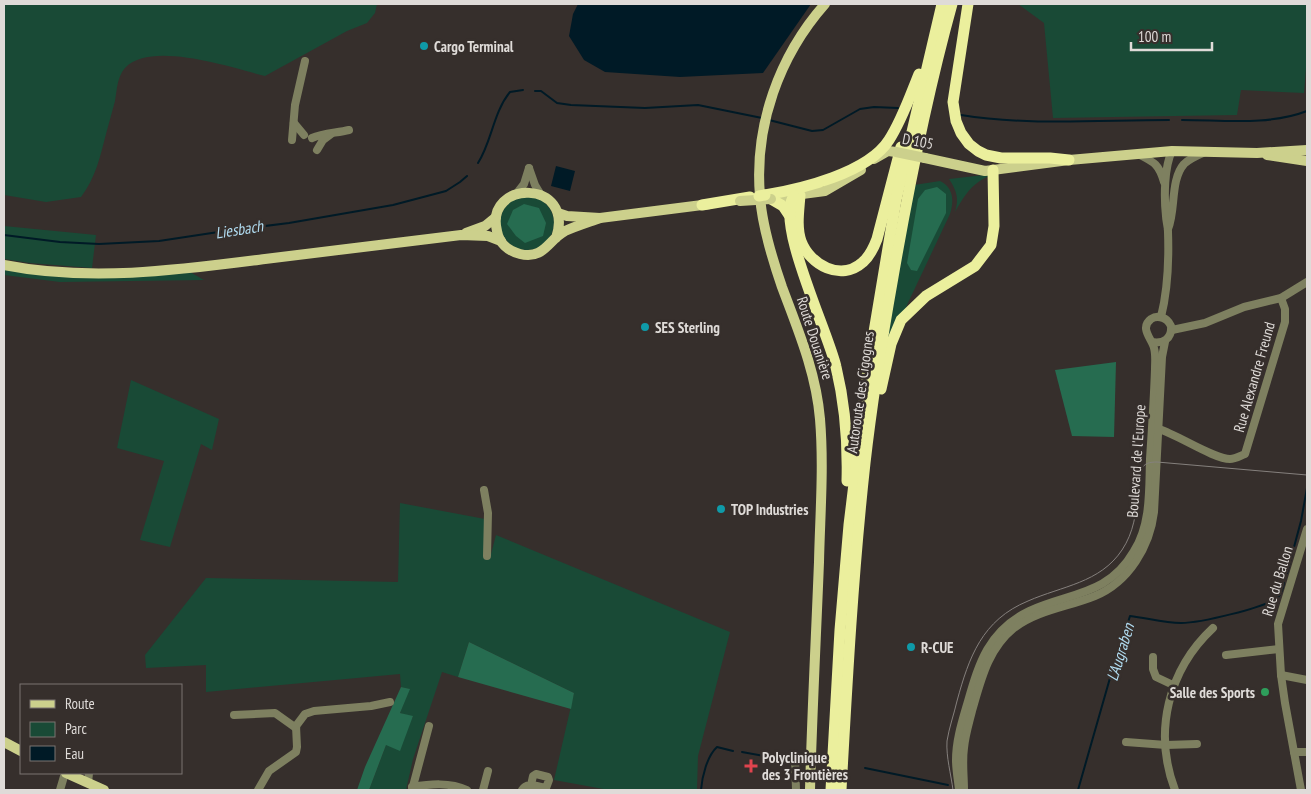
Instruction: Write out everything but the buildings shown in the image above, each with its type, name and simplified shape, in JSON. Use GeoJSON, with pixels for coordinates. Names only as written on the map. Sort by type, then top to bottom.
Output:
{"type":"FeatureCollection","features":[{"type":"Feature","properties":{"kind":"highway","name":"Autoroute des Cigognes"},"geometry":{"type":"LineString","coordinates":[[832,790],[840,630],[848,525],[868,368],[896,200],[932,39],[942,4]]}},
{"type":"Feature","properties":{"kind":"highway","name":"Autoroute des Cigognes"},"geometry":{"type":"LineString","coordinates":[[841,790],[849,638],[865,464],[877,368],[906,202],[930,88],[952,4]]}},
{"type":"Feature","properties":{"kind":"highway"},"geometry":{"type":"LineString","coordinates":[[968,4],[953,102],[956,121],[961,133],[969,144],[978,151],[1001,158],[1069,160]]}},
{"type":"Feature","properties":{"kind":"highway"},"geometry":{"type":"LineString","coordinates":[[797,196],[799,232],[806,252],[812,259],[826,269],[840,270],[858,266],[864,261],[871,252],[880,230],[895,168],[932,39]]}},
{"type":"Feature","properties":{"kind":"highway"},"geometry":{"type":"LineString","coordinates":[[702,205],[763,197],[816,184],[850,170],[870,158],[888,142],[902,117],[932,39]]}},
{"type":"Feature","properties":{"kind":"highway"},"geometry":{"type":"LineString","coordinates":[[865,464],[872,450],[882,384],[892,344],[901,320],[926,296],[975,266],[991,245],[994,226],[989,170]]}},
{"type":"Feature","properties":{"kind":"highway"},"geometry":{"type":"LineString","coordinates":[[797,196],[790,205],[789,215],[800,265],[827,336],[836,366],[846,433],[848,464],[846,510],[848,525]]}},
{"type":"Feature","properties":{"kind":"highway"},"geometry":{"type":"LineString","coordinates":[[763,197],[783,206],[789,215]]}},
{"type":"Feature","properties":{"kind":"main road","name":"Route Douanière"},"geometry":{"type":"LineString","coordinates":[[810,790],[820,509],[820,420],[807,352],[782,286],[768,239],[760,196],[760,168],[762,136],[774,90],[798,40],[825,4]]}},
{"type":"Feature","properties":{"kind":"main road"},"geometry":{"type":"LineString","coordinates":[[1256,153],[1307,150]]}},
{"type":"Feature","properties":{"kind":"main road","name":"D 105"},"geometry":{"type":"LineString","coordinates":[[797,196],[825,191],[888,151],[989,170],[1069,160],[1172,151],[1256,153]]}},
{"type":"Feature","properties":{"kind":"main road"},"geometry":{"type":"LineString","coordinates":[[1256,153],[1307,161]]}},
{"type":"Feature","properties":{"kind":"main road"},"geometry":{"type":"LineString","coordinates":[[461,235],[485,226],[496,217],[503,202],[517,193],[525,192],[541,195],[554,206],[558,213],[559,230],[556,238]]}},
{"type":"Feature","properties":{"kind":"main road"},"geometry":{"type":"LineString","coordinates":[[558,213],[567,216],[600,218],[763,197],[797,196]]}},
{"type":"Feature","properties":{"kind":"main road"},"geometry":{"type":"LineString","coordinates":[[496,217],[497,234],[501,241],[513,252],[529,255],[539,253],[564,232],[600,218]]}},
{"type":"Feature","properties":{"kind":"main road"},"geometry":{"type":"LineString","coordinates":[[4,265],[74,273],[126,274],[191,269],[461,235],[488,236],[501,241]]}},
{"type":"Feature","properties":{"kind":"main road"},"geometry":{"type":"LineString","coordinates":[[4,742],[20,750]]}},
{"type":"Feature","properties":{"kind":"main road"},"geometry":{"type":"LineString","coordinates":[[71,774],[89,778],[104,790]]}},
{"type":"Feature","properties":{"kind":"street"},"geometry":{"type":"LineString","coordinates":[[292,140],[295,105],[305,61]]}},
{"type":"Feature","properties":{"kind":"street"},"geometry":{"type":"LineString","coordinates":[[294,123],[304,135]]}},
{"type":"Feature","properties":{"kind":"street"},"geometry":{"type":"LineString","coordinates":[[312,138],[349,130]]}},
{"type":"Feature","properties":{"kind":"street"},"geometry":{"type":"LineString","coordinates":[[317,150],[323,140],[331,134]]}},
{"type":"Feature","properties":{"kind":"street"},"geometry":{"type":"LineString","coordinates":[[1161,317],[1167,286],[1167,161],[1172,151]]}},
{"type":"Feature","properties":{"kind":"street"},"geometry":{"type":"LineString","coordinates":[[1168,229],[1172,221],[1175,190],[1179,173],[1184,164],[1206,152]]}},
{"type":"Feature","properties":{"kind":"street"},"geometry":{"type":"LineString","coordinates":[[1138,154],[1157,165],[1161,171],[1166,189]]}},
{"type":"Feature","properties":{"kind":"street"},"geometry":{"type":"LineString","coordinates":[[517,193],[524,184],[529,168],[541,195]]}},
{"type":"Feature","properties":{"kind":"street"},"geometry":{"type":"LineString","coordinates":[[1281,298],[1307,282]]}},
{"type":"Feature","properties":{"kind":"street","name":"Rue Alexandre Freund"},"geometry":{"type":"LineString","coordinates":[[1159,429],[1174,434],[1221,458],[1233,460],[1245,454],[1285,322],[1285,309],[1281,298],[1244,307],[1205,322],[1172,330]]}},
{"type":"Feature","properties":{"kind":"street"},"geometry":{"type":"LineString","coordinates":[[1161,317],[1169,322],[1172,330],[1170,337],[1165,342],[1158,343],[1152,342],[1147,336],[1146,328],[1149,321],[1153,318],[1161,317]]}},
{"type":"Feature","properties":{"kind":"street","name":"Boulevard de l'Europe"},"geometry":{"type":"LineString","coordinates":[[959,790],[956,760],[959,734],[978,664],[991,643],[1007,626],[1028,612],[1086,592],[1106,582],[1127,562],[1141,538],[1147,512],[1151,456],[1156,356],[1152,342]]}},
{"type":"Feature","properties":{"kind":"street","name":"Boulevard de l'Europe"},"geometry":{"type":"LineString","coordinates":[[964,790],[963,760],[966,736],[986,665],[993,651],[1002,640],[1023,622],[1034,616],[1097,595],[1109,588],[1129,570],[1144,548],[1153,521],[1162,357],[1165,342]]}},
{"type":"Feature","properties":{"kind":"street"},"geometry":{"type":"LineString","coordinates":[[484,490],[488,513],[487,556]]}},
{"type":"Feature","properties":{"kind":"street","name":"Rue du Ballon"},"geometry":{"type":"LineString","coordinates":[[1301,790],[1281,675],[1278,624],[1307,529]]}},
{"type":"Feature","properties":{"kind":"street"},"geometry":{"type":"LineString","coordinates":[[1175,790],[1170,775],[1166,745],[1166,715],[1173,686],[1189,655],[1213,628]]}},
{"type":"Feature","properties":{"kind":"street"},"geometry":{"type":"LineString","coordinates":[[1226,656],[1279,649]]}},
{"type":"Feature","properties":{"kind":"street"},"geometry":{"type":"LineString","coordinates":[[1153,657],[1153,669],[1156,676],[1173,686]]}},
{"type":"Feature","properties":{"kind":"street"},"geometry":{"type":"LineString","coordinates":[[1281,675],[1307,680]]}},
{"type":"Feature","properties":{"kind":"street"},"geometry":{"type":"LineString","coordinates":[[258,790],[269,771],[296,752],[296,728],[298,722],[308,712],[371,706],[390,702]]}},
{"type":"Feature","properties":{"kind":"street"},"geometry":{"type":"LineString","coordinates":[[234,715],[275,713],[296,728]]}},
{"type":"Feature","properties":{"kind":"street"},"geometry":{"type":"LineString","coordinates":[[429,726],[412,788],[456,786],[467,790]]}},
{"type":"Feature","properties":{"kind":"street"},"geometry":{"type":"LineString","coordinates":[[1126,742],[1166,745],[1197,744]]}},
{"type":"Feature","properties":{"kind":"street"},"geometry":{"type":"LineString","coordinates":[[1294,752],[1307,752]]}},
{"type":"Feature","properties":{"kind":"street"},"geometry":{"type":"LineString","coordinates":[[795,757],[796,790]]}},
{"type":"Feature","properties":{"kind":"street"},"geometry":{"type":"LineString","coordinates":[[483,790],[488,771]]}},
{"type":"Feature","properties":{"kind":"street"},"geometry":{"type":"LineString","coordinates":[[60,790],[66,774]]}},
{"type":"Feature","properties":{"kind":"street"},"geometry":{"type":"LineString","coordinates":[[522,790],[526,785],[531,785]]}},
{"type":"Feature","properties":{"kind":"green space"},"geometry":{"type":"Polygon","coordinates":[[[4,4],[377,4],[375,13],[367,23],[347,31],[265,76],[192,58],[153,56],[137,60],[125,68],[120,75],[99,159],[94,174],[81,197],[46,202],[4,195],[4,4]]]}},
{"type":"Feature","properties":{"kind":"green space"},"geometry":{"type":"Polygon","coordinates":[[[1018,4],[1307,4],[1307,56],[1304,93],[1241,90],[1237,115],[1053,118],[1044,23],[1018,4]]]}},
{"type":"Feature","properties":{"kind":"green space"},"geometry":{"type":"Polygon","coordinates":[[[993,174],[970,189],[955,212],[956,195],[949,179],[993,174]]]}},
{"type":"Feature","properties":{"kind":"green space"},"geometry":{"type":"Polygon","coordinates":[[[940,181],[948,187],[952,195],[950,214],[907,305],[882,369],[914,185],[940,181]]]}},
{"type":"Feature","properties":{"kind":"green space"},"geometry":{"type":"Polygon","coordinates":[[[937,187],[946,194],[946,213],[917,271],[911,270],[907,263],[918,199],[925,190],[937,187]]]}},
{"type":"Feature","properties":{"kind":"green space"},"geometry":{"type":"Polygon","coordinates":[[[527,196],[537,198],[546,204],[552,213],[554,223],[552,233],[546,242],[537,248],[527,250],[517,248],[508,242],[502,233],[500,223],[502,213],[508,204],[517,198],[527,196]]]}},
{"type":"Feature","properties":{"kind":"green space"},"geometry":{"type":"Polygon","coordinates":[[[524,204],[539,208],[546,223],[543,236],[525,243],[516,236],[507,224],[513,210],[524,204]]]}},
{"type":"Feature","properties":{"kind":"green space"},"geometry":{"type":"Polygon","coordinates":[[[4,226],[96,235],[92,268],[4,259],[4,226]]]}},
{"type":"Feature","properties":{"kind":"green space"},"geometry":{"type":"Polygon","coordinates":[[[4,269],[190,272],[204,280],[60,282],[4,275],[4,269]]]}},
{"type":"Feature","properties":{"kind":"green space"},"geometry":{"type":"Polygon","coordinates":[[[1116,362],[1114,437],[1072,436],[1055,370],[1116,362]]]}},
{"type":"Feature","properties":{"kind":"green space"},"geometry":{"type":"Polygon","coordinates":[[[131,380],[219,419],[212,450],[201,444],[170,547],[140,540],[164,461],[117,448],[131,380]]]}},
{"type":"Feature","properties":{"kind":"green space"},"geometry":{"type":"Polygon","coordinates":[[[400,503],[485,519],[491,554],[496,535],[730,632],[698,756],[697,790],[609,790],[554,780],[574,693],[469,642],[458,677],[442,672],[413,759],[406,790],[369,790],[386,745],[413,717],[400,713],[409,689],[401,687],[400,674],[206,692],[206,665],[146,668],[145,655],[206,578],[398,582],[400,503]]]}},
{"type":"Feature","properties":{"kind":"green space"},"geometry":{"type":"Polygon","coordinates":[[[469,642],[574,693],[571,709],[458,677],[469,642]]]}},
{"type":"Feature","properties":{"kind":"green space"},"geometry":{"type":"Polygon","coordinates":[[[401,687],[410,689],[400,713],[413,716],[400,751],[386,745],[369,790],[357,790],[365,767],[401,687]]]}},
{"type":"Feature","properties":{"kind":"water"},"geometry":{"type":"Polygon","coordinates":[[[578,4],[811,4],[763,73],[680,77],[605,72],[584,60],[569,36],[573,14],[578,4]]]}},
{"type":"Feature","properties":{"kind":"water"},"geometry":{"type":"Polygon","coordinates":[[[556,166],[575,171],[570,191],[551,186],[556,166]]]}},
{"type":"Feature","properties":{"kind":"waterway"},"geometry":{"type":"LineString","coordinates":[[478,163],[487,146],[504,100],[510,92],[523,90]]}},
{"type":"Feature","properties":{"kind":"waterway"},"geometry":{"type":"LineString","coordinates":[[535,91],[541,91],[557,103],[571,105],[645,108],[698,105],[762,118]]}},
{"type":"Feature","properties":{"kind":"waterway"},"geometry":{"type":"LineString","coordinates":[[769,120],[812,131],[823,130],[860,109],[874,107],[898,108]]}},
{"type":"Feature","properties":{"kind":"waterway"},"geometry":{"type":"LineString","coordinates":[[1182,120],[1277,119],[1307,111]]}},
{"type":"Feature","properties":{"kind":"waterway"},"geometry":{"type":"LineString","coordinates":[[961,115],[1065,122],[1169,120]]}},
{"type":"Feature","properties":{"kind":"waterway","name":"Liesbach"},"geometry":{"type":"LineString","coordinates":[[4,235],[60,242],[99,244],[159,241],[289,223],[393,205],[446,191],[467,176]]}},
{"type":"Feature","properties":{"kind":"waterway","name":"L'Augraben"},"geometry":{"type":"LineString","coordinates":[[1287,573],[1301,521],[1307,488]]}},
{"type":"Feature","properties":{"kind":"waterway","name":"L'Augraben"},"geometry":{"type":"LineString","coordinates":[[1078,790],[1130,616],[1181,623],[1216,618],[1260,606],[1271,601],[1278,597],[1284,583]]}},
{"type":"Feature","properties":{"kind":"waterway","name":"L'Augraben"},"geometry":{"type":"LineString","coordinates":[[701,790],[706,767],[713,751],[717,747],[733,751]]}},
{"type":"Feature","properties":{"kind":"waterway","name":"L'Augraben"},"geometry":{"type":"LineString","coordinates":[[742,752],[791,761]]}},
{"type":"Feature","properties":{"kind":"waterway","name":"L'Augraben"},"geometry":{"type":"LineString","coordinates":[[865,768],[948,785]]}},
{"type":"Feature","properties":{"kind":"tram line"},"geometry":{"type":"LineString","coordinates":[[953,790],[947,741],[967,669],[980,642],[988,629],[1012,609],[1092,577],[1113,561],[1122,550],[1132,529],[1138,492],[1138,478],[1146,464],[1157,462],[1307,475]]}},
{"type":"Feature","properties":{"kind":"place","name":"Cargo Terminal"},"geometry":{"type":"Point","coordinates":[424,46]}},
{"type":"Feature","properties":{"kind":"place","name":"SES Sterling"},"geometry":{"type":"Point","coordinates":[645,327]}},
{"type":"Feature","properties":{"kind":"place","name":"TOP Industries"},"geometry":{"type":"Point","coordinates":[721,509]}},
{"type":"Feature","properties":{"kind":"place","name":"R-CUE"},"geometry":{"type":"Point","coordinates":[911,647]}},
{"type":"Feature","properties":{"kind":"place","name":"Salle des Sports"},"geometry":{"type":"Point","coordinates":[1265,692]}},
{"type":"Feature","properties":{"kind":"place","name":"Polyclinique des 3 Frontières"},"geometry":{"type":"Point","coordinates":[751,766]}}]}
